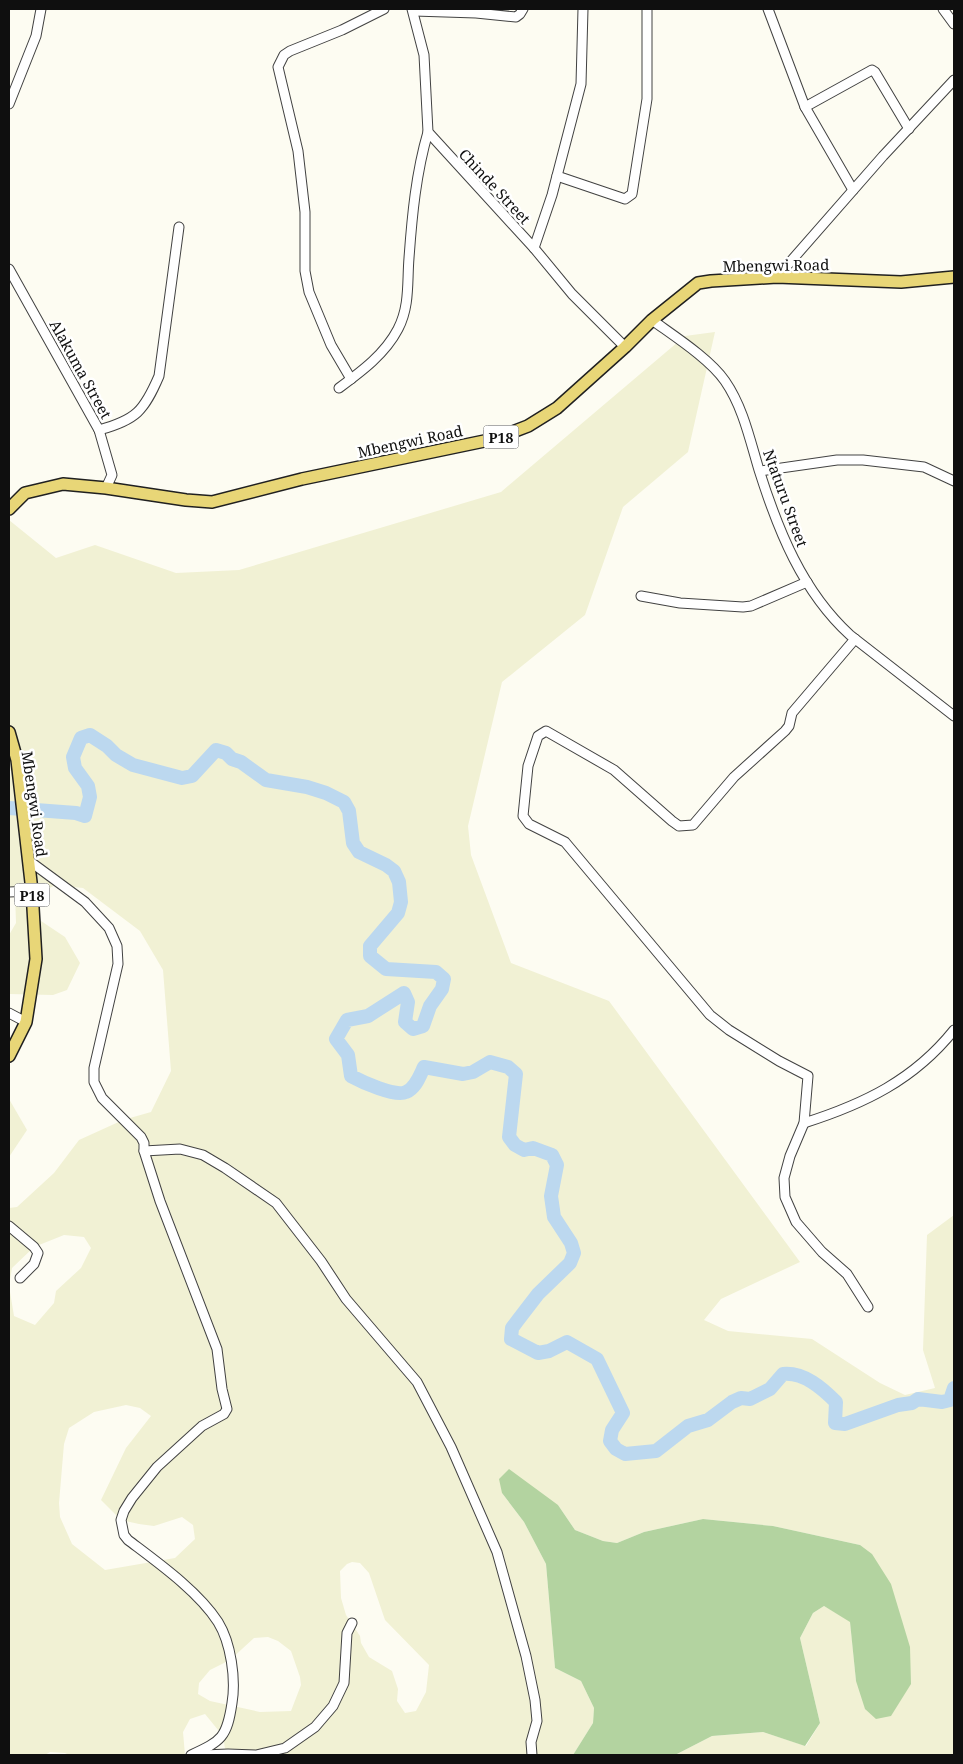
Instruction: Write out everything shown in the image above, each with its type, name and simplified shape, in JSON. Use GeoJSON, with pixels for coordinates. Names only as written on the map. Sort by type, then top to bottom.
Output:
{"type":"FeatureCollection","features":[{"type":"Feature","properties":{"kind":"main road","name":"Mbengwi Road"},"geometry":{"type":"LineString","coordinates":[[9,509],[25,493],[62,484],[212,502],[302,479],[494,439],[528,426],[557,408],[626,347],[652,320],[698,283],[777,277],[901,282],[954,277]]}},
{"type":"Feature","properties":{"kind":"main road","name":"Mbengwi Road"},"geometry":{"type":"LineString","coordinates":[[9,732],[32,891],[36,959],[26,1022],[9,1056]]}},
{"type":"Feature","properties":{"kind":"street"},"geometry":{"type":"LineString","coordinates":[[9,104],[36,36],[41,9]]}},
{"type":"Feature","properties":{"kind":"street"},"geometry":{"type":"LineString","coordinates":[[351,379],[330,345],[309,292],[305,271],[305,212],[298,151],[278,67],[284,55],[290,51],[342,30],[384,9]]}},
{"type":"Feature","properties":{"kind":"street"},"geometry":{"type":"LineString","coordinates":[[339,388],[373,362],[385,348],[404,316],[408,301],[409,257],[418,175],[428,132],[424,55],[413,10],[516,17],[524,9]]}},
{"type":"Feature","properties":{"kind":"street"},"geometry":{"type":"LineString","coordinates":[[534,248],[557,176],[581,84],[583,9]]}},
{"type":"Feature","properties":{"kind":"street"},"geometry":{"type":"LineString","coordinates":[[557,176],[625,198],[632,194],[647,99],[647,9]]}},
{"type":"Feature","properties":{"kind":"street"},"geometry":{"type":"LineString","coordinates":[[768,9],[805,107],[853,190]]}},
{"type":"Feature","properties":{"kind":"street"},"geometry":{"type":"LineString","coordinates":[[943,9],[954,24]]}},
{"type":"Feature","properties":{"kind":"street"},"geometry":{"type":"LineString","coordinates":[[805,107],[872,70],[909,129]]}},
{"type":"Feature","properties":{"kind":"street"},"geometry":{"type":"LineString","coordinates":[[777,277],[853,190],[954,80]]}},
{"type":"Feature","properties":{"kind":"street","name":"Chinde Street"},"geometry":{"type":"LineString","coordinates":[[428,132],[534,248],[572,294],[626,347]]}},
{"type":"Feature","properties":{"kind":"street"},"geometry":{"type":"LineString","coordinates":[[99,430],[122,424],[139,411],[151,394],[159,376],[179,228]]}},
{"type":"Feature","properties":{"kind":"street","name":"Alakuma Street"},"geometry":{"type":"LineString","coordinates":[[9,269],[99,430],[112,475],[106,488]]}},
{"type":"Feature","properties":{"kind":"street","name":"Ntaturu Street"},"geometry":{"type":"LineString","coordinates":[[652,320],[700,357],[724,381],[744,421],[774,517],[790,552],[807,582],[839,625],[954,716]]}},
{"type":"Feature","properties":{"kind":"street"},"geometry":{"type":"LineString","coordinates":[[760,471],[837,460],[863,460],[924,467],[954,481]]}},
{"type":"Feature","properties":{"kind":"street"},"geometry":{"type":"LineString","coordinates":[[641,596],[680,603],[743,608],[807,582]]}},
{"type":"Feature","properties":{"kind":"street"},"geometry":{"type":"LineString","coordinates":[[855,639],[792,713],[789,726],[785,731],[734,777],[693,825],[679,826],[614,770],[549,732],[544,732],[538,736],[528,766],[523,816],[525,820],[539,830],[564,842],[710,1015],[729,1030],[779,1061],[808,1076],[804,1123],[790,1156],[784,1178],[785,1196],[796,1222],[822,1252],[847,1274],[868,1307]]}},
{"type":"Feature","properties":{"kind":"street"},"geometry":{"type":"LineString","coordinates":[[28,860],[84,902],[109,928],[117,946],[118,964],[94,1068],[94,1082],[102,1098],[141,1137],[144,1143],[144,1151],[160,1201],[217,1349],[222,1389],[227,1409],[224,1414],[202,1426],[158,1467],[132,1498],[121,1520],[124,1535],[128,1540],[161,1565],[202,1602],[218,1622],[225,1636],[235,1687],[230,1717],[224,1736],[218,1742],[191,1755]]}},
{"type":"Feature","properties":{"kind":"street"},"geometry":{"type":"LineString","coordinates":[[9,892],[32,891]]}},
{"type":"Feature","properties":{"kind":"street"},"geometry":{"type":"LineString","coordinates":[[9,1013],[26,1022]]}},
{"type":"Feature","properties":{"kind":"street"},"geometry":{"type":"LineString","coordinates":[[804,1123],[840,1112],[865,1101],[906,1077],[929,1058],[954,1030]]}},
{"type":"Feature","properties":{"kind":"street"},"geometry":{"type":"LineString","coordinates":[[144,1151],[180,1149],[202,1155],[276,1203],[321,1261],[346,1299],[418,1382],[452,1447],[497,1552],[526,1656],[535,1700],[536,1721],[531,1742],[532,1755]]}},
{"type":"Feature","properties":{"kind":"street"},"geometry":{"type":"LineString","coordinates":[[9,1226],[34,1247],[38,1253],[34,1264],[20,1278]]}},
{"type":"Feature","properties":{"kind":"street"},"geometry":{"type":"LineString","coordinates":[[204,1755],[256,1755],[285,1748],[315,1727],[334,1706],[344,1683],[347,1632],[352,1624]]}},
{"type":"Feature","properties":{"kind":"green space"},"geometry":{"type":"Polygon","coordinates":[[[715,332],[688,452],[623,507],[585,615],[502,682],[468,826],[471,855],[511,963],[609,1001],[800,1262],[721,1299],[704,1320],[728,1331],[812,1339],[880,1383],[905,1395],[935,1388],[923,1350],[927,1235],[954,1215],[954,1755],[675,1755],[712,1736],[763,1732],[806,1746],[820,1723],[800,1638],[813,1613],[824,1606],[850,1621],[856,1681],[860,1545],[773,1526],[703,1519],[644,1532],[617,1543],[603,1541],[575,1530],[558,1505],[502,1493],[524,1522],[546,1564],[555,1668],[581,1681],[594,1708],[593,1723],[573,1755],[226,1755],[223,1736],[205,1714],[190,1719],[183,1732],[185,1755],[69,1755],[50,1752],[45,1755],[9,1755],[9,1286],[9,1208],[17,1207],[54,1173],[79,1140],[123,1120],[151,1112],[171,1071],[163,970],[140,931],[83,888],[55,885],[28,901],[36,907],[41,921],[65,937],[80,963],[67,990],[53,995],[9,994],[9,935],[16,923],[15,894],[9,892],[9,784],[11,771],[9,770],[9,520],[56,558],[95,545],[176,573],[239,570],[501,492],[685,336],[715,332]],[[64,1235],[34,1247],[12,1268],[9,1286],[14,1316],[35,1325],[54,1303],[56,1291],[81,1268],[91,1248],[84,1237],[64,1235]],[[126,1405],[94,1412],[69,1428],[64,1444],[59,1503],[60,1517],[72,1544],[105,1570],[175,1558],[195,1539],[193,1525],[182,1517],[154,1526],[121,1520],[101,1500],[126,1448],[151,1416],[140,1408],[126,1405]],[[352,1562],[340,1571],[341,1598],[346,1615],[360,1636],[361,1643],[369,1657],[392,1671],[398,1689],[397,1701],[405,1713],[416,1711],[426,1692],[429,1665],[385,1620],[369,1573],[360,1563],[352,1562]],[[268,1637],[254,1638],[230,1660],[210,1670],[199,1683],[198,1694],[210,1701],[260,1712],[291,1711],[301,1685],[291,1651],[278,1641],[268,1637]]]}},
{"type":"Feature","properties":{"kind":"green space"},"geometry":{"type":"Polygon","coordinates":[[[9,1099],[27,1130],[9,1157],[9,1099]]]}},
{"type":"Feature","properties":{"kind":"green space"},"geometry":{"type":"Polygon","coordinates":[[[509,1469],[558,1505],[575,1530],[603,1541],[617,1543],[644,1532],[703,1519],[773,1526],[860,1545],[872,1554],[891,1584],[910,1647],[911,1684],[891,1716],[876,1719],[865,1709],[856,1681],[850,1622],[824,1606],[813,1613],[800,1638],[820,1723],[805,1746],[763,1732],[712,1736],[675,1755],[573,1755],[593,1723],[594,1708],[581,1681],[555,1668],[546,1564],[524,1522],[502,1493],[499,1479],[509,1469]]]}},
{"type":"Feature","properties":{"kind":"waterway"},"geometry":{"type":"LineString","coordinates":[[9,808],[76,813],[85,816],[90,797],[88,786],[75,768],[73,757],[81,738],[90,735],[107,746],[116,755],[133,765],[182,778],[192,776],[216,750],[226,753],[232,759],[241,762],[266,780],[307,787],[326,793],[344,802],[349,811],[353,843],[359,852],[386,865],[394,871],[399,882],[401,902],[398,913],[370,946],[370,956],[386,969],[436,972],[444,979],[442,989],[430,1006],[423,1026],[413,1029],[405,1022],[408,1002],[404,993],[368,1016],[347,1020],[336,1039],[348,1055],[351,1076],[379,1088],[401,1093],[412,1088],[424,1067],[463,1074],[473,1072],[490,1062],[508,1067],[516,1074],[509,1137],[515,1145],[524,1150],[533,1148],[552,1155],[557,1165],[551,1196],[554,1217],[571,1243],[574,1253],[570,1263],[538,1294],[512,1328],[511,1339],[538,1353],[549,1351],[567,1342],[597,1359],[623,1413],[612,1430],[610,1441],[616,1449],[625,1454],[656,1451],[688,1426],[708,1420],[732,1402],[741,1398],[750,1399],[770,1389],[783,1374],[805,1378],[819,1386],[836,1402],[835,1423],[845,1424],[898,1405],[912,1403],[918,1399],[942,1402],[950,1400],[954,1388]]}}]}
